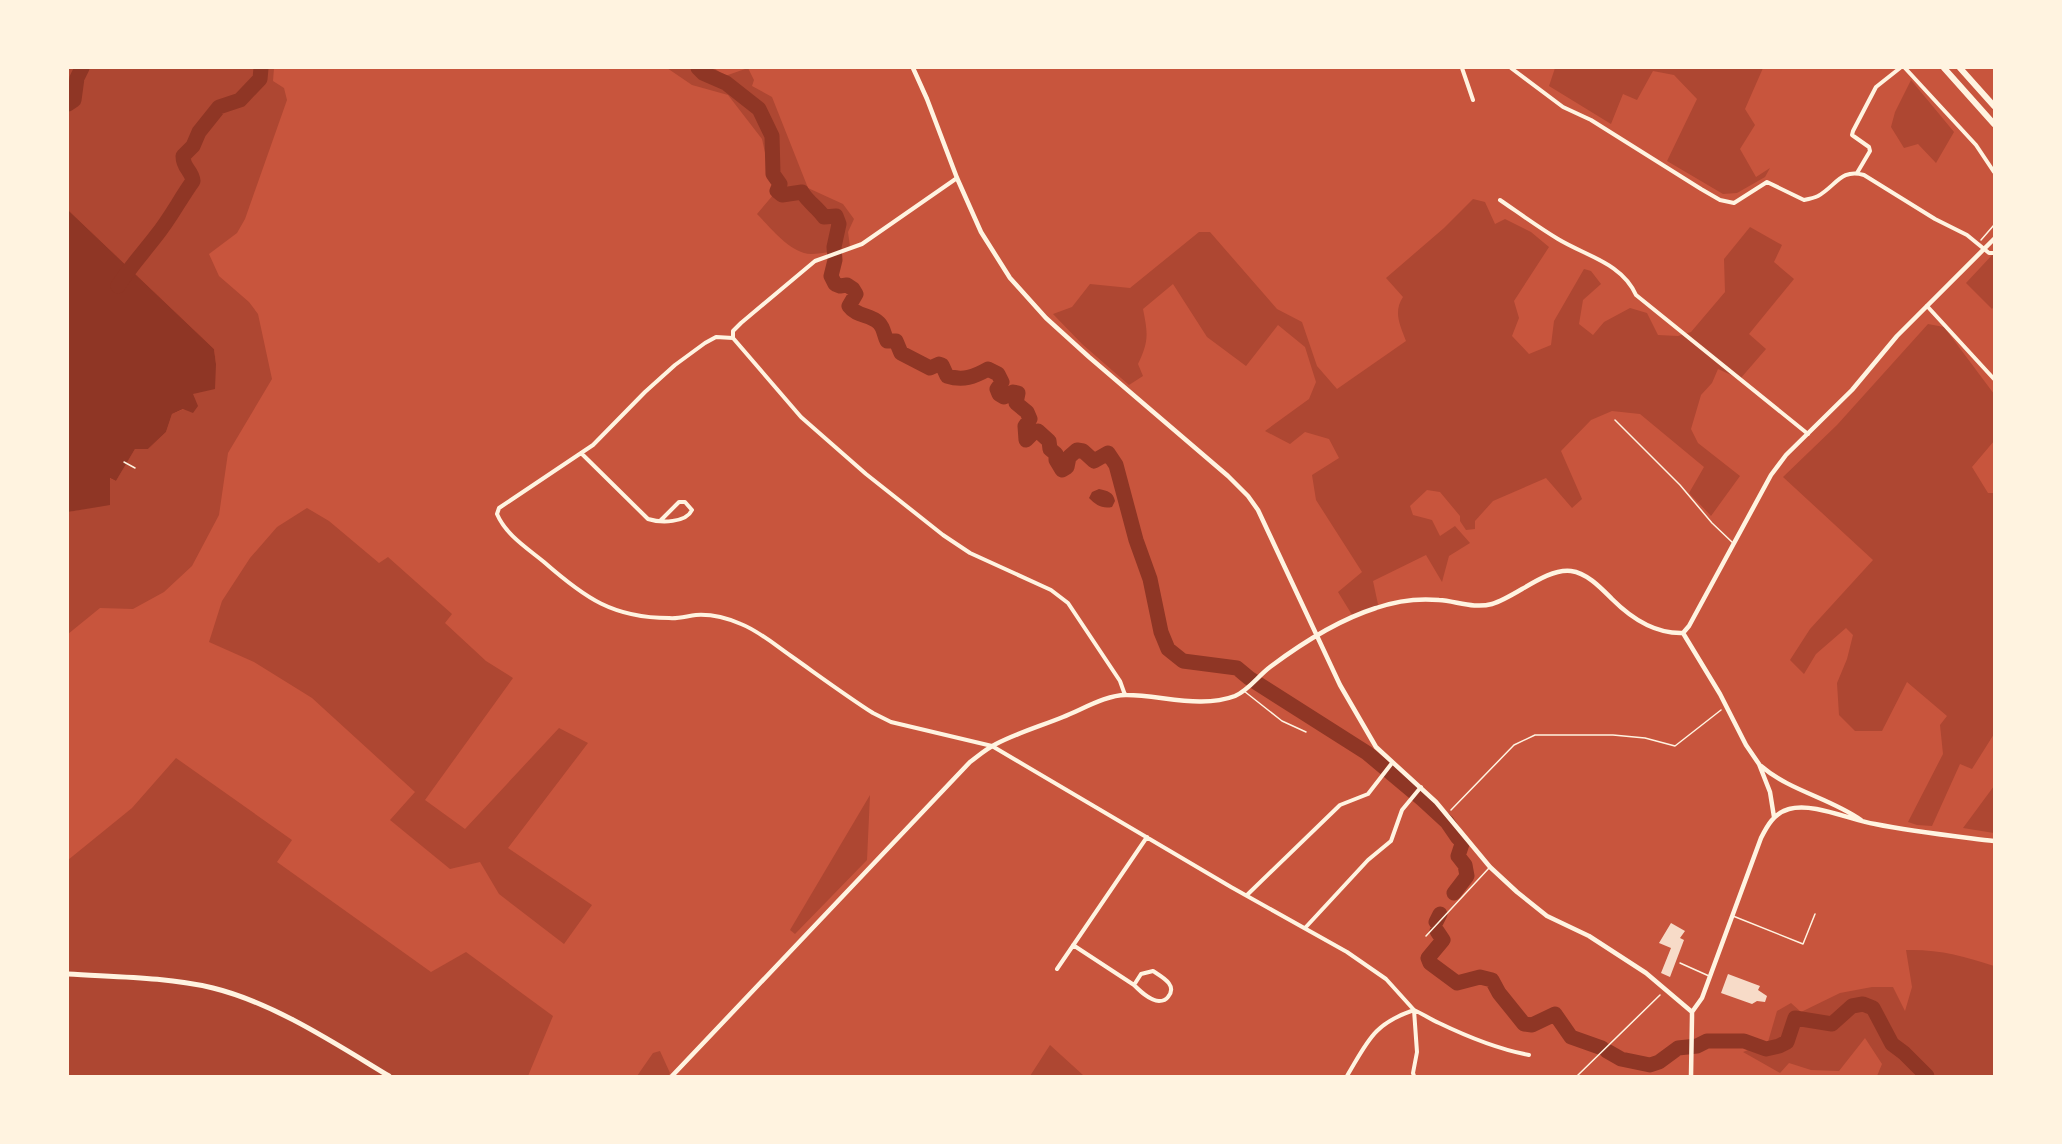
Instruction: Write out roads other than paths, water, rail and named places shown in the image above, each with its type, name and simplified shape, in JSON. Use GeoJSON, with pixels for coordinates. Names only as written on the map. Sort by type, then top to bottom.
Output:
{"type":"FeatureCollection","features":[{"type":"Feature","properties":{"kind":"highway"},"geometry":{"type":"LineString","coordinates":[[1944,68],[1995,124]]}},
{"type":"Feature","properties":{"kind":"highway"},"geometry":{"type":"LineString","coordinates":[[1960,68],[1995,106]]}},
{"type":"Feature","properties":{"kind":"main road"},"geometry":{"type":"LineString","coordinates":[[68,974],[182,983],[213,988],[248,999],[316,1032],[389,1077]]}},
{"type":"Feature","properties":{"kind":"street"},"geometry":{"type":"LineString","coordinates":[[913,68],[981,232],[1010,278],[1027,298],[1089,357],[1221,470],[1248,496],[1258,510],[1317,636],[1367,734],[1390,765],[1447,813],[1490,867],[1540,911],[1615,952],[1666,989],[1692,1012]]}},
{"type":"Feature","properties":{"kind":"street"},"geometry":{"type":"LineString","coordinates":[[1462,68],[1473,100]]}},
{"type":"Feature","properties":{"kind":"street"},"geometry":{"type":"LineString","coordinates":[[1511,68],[1563,106],[1591,120],[1720,200],[1734,203],[1767,182],[1804,200],[1818,196],[1847,173],[1857,173],[1967,235],[1989,253],[1995,253]]}},
{"type":"Feature","properties":{"kind":"street"},"geometry":{"type":"LineString","coordinates":[[1857,173],[1870,151],[1869,147],[1852,135],[1853,131],[1876,87],[1900,68]]}},
{"type":"Feature","properties":{"kind":"street"},"geometry":{"type":"LineString","coordinates":[[1905,68],[1976,145],[1995,172]]}},
{"type":"Feature","properties":{"kind":"street"},"geometry":{"type":"LineString","coordinates":[[957,178],[862,244],[815,261],[733,331],[733,338],[801,417],[866,474],[943,535],[970,553],[1052,590],[1068,603],[1120,681],[1125,695]]}},
{"type":"Feature","properties":{"kind":"street"},"geometry":{"type":"LineString","coordinates":[[1500,200],[1560,240],[1605,262],[1622,274],[1631,284],[1636,295],[1808,434]]}},
{"type":"Feature","properties":{"kind":"street"},"geometry":{"type":"LineString","coordinates":[[1683,633],[1772,475],[1786,455],[1852,390],[1897,336],[1995,239]]}},
{"type":"Feature","properties":{"kind":"street"},"geometry":{"type":"LineString","coordinates":[[1927,306],[1995,379]]}},
{"type":"Feature","properties":{"kind":"street"},"geometry":{"type":"LineString","coordinates":[[733,338],[716,337],[675,365],[593,445],[499,508],[497,514],[500,523],[573,588],[599,604],[619,612],[646,617],[671,619],[699,615],[722,617],[765,637],[842,693],[882,718],[992,746],[1347,952],[1386,979],[1414,1010],[1501,1049],[1528,1055]]}},
{"type":"Feature","properties":{"kind":"street"},"geometry":{"type":"LineString","coordinates":[[581,453],[643,516],[653,521],[670,522],[689,515],[692,510],[685,502],[679,502],[660,521]]}},
{"type":"Feature","properties":{"kind":"street"},"geometry":{"type":"LineString","coordinates":[[672,1077],[970,762],[992,746],[1117,695],[1205,700],[1226,698],[1244,691],[1269,667],[1317,636],[1346,620],[1375,608],[1400,601],[1439,600],[1478,606],[1489,605],[1554,573],[1571,571],[1586,577],[1641,623],[1659,630],[1683,633]]}},
{"type":"Feature","properties":{"kind":"street"},"geometry":{"type":"LineString","coordinates":[[1683,633],[1759,764],[1770,792],[1774,817]]}},
{"type":"Feature","properties":{"kind":"street"},"geometry":{"type":"LineString","coordinates":[[1759,764],[1778,778],[1852,813],[1863,821]]}},
{"type":"Feature","properties":{"kind":"street"},"geometry":{"type":"LineString","coordinates":[[1247,896],[1340,805],[1368,794],[1390,765]]}},
{"type":"Feature","properties":{"kind":"street"},"geometry":{"type":"LineString","coordinates":[[1305,928],[1368,860],[1391,841],[1402,810],[1419,789]]}},
{"type":"Feature","properties":{"kind":"street"},"geometry":{"type":"LineString","coordinates":[[1691,1077],[1692,1012],[1702,998],[1761,838],[1774,817],[1786,809],[1800,807],[1928,833],[1995,841]]}},
{"type":"Feature","properties":{"kind":"street"},"geometry":{"type":"LineString","coordinates":[[1057,969],[1147,837]]}},
{"type":"Feature","properties":{"kind":"street"},"geometry":{"type":"LineString","coordinates":[[1073,945],[1156,1001],[1162,1001],[1169,996],[1171,989],[1168,981],[1153,971],[1142,974],[1134,985]]}},
{"type":"Feature","properties":{"kind":"street"},"geometry":{"type":"LineString","coordinates":[[1347,1077],[1367,1042],[1377,1030],[1393,1017],[1414,1010]]}},
{"type":"Feature","properties":{"kind":"street"},"geometry":{"type":"LineString","coordinates":[[1414,1010],[1417,1052],[1414,1077]]}},
{"type":"Feature","properties":{"kind":"lane"},"geometry":{"type":"LineString","coordinates":[[1615,420],[1680,485],[1712,523],[1734,544]]}},
{"type":"Feature","properties":{"kind":"lane"},"geometry":{"type":"LineString","coordinates":[[1244,691],[1282,721],[1306,732]]}},
{"type":"Feature","properties":{"kind":"lane"},"geometry":{"type":"LineString","coordinates":[[1426,936],[1490,867]]}},
{"type":"Feature","properties":{"kind":"lane"},"geometry":{"type":"LineString","coordinates":[[1733,916],[1803,944],[1815,914]]}},
{"type":"Feature","properties":{"kind":"lane"},"geometry":{"type":"LineString","coordinates":[[1680,963],[1710,976]]}},
{"type":"Feature","properties":{"kind":"waterway"},"geometry":{"type":"LineString","coordinates":[[68,104],[74,100],[77,78],[82,68]]}},
{"type":"Feature","properties":{"kind":"waterway"},"geometry":{"type":"LineString","coordinates":[[118,286],[161,229],[193,181],[184,164],[183,156],[193,146],[199,132],[219,107],[240,100],[260,79],[261,68]]}},
{"type":"Feature","properties":{"kind":"waterway"},"geometry":{"type":"LineString","coordinates":[[698,68],[703,73],[726,83],[759,109],[772,136],[773,174],[780,184],[777,191],[782,195],[802,192],[824,217],[836,216],[839,224],[831,276],[835,284],[847,285],[853,289],[856,294],[849,306],[852,310],[879,323],[887,341],[896,341],[901,353],[930,368],[942,365],[947,376],[968,377],[988,369],[998,374],[1002,382],[997,389],[999,394],[1004,397],[1013,392],[1018,393],[1016,403],[1027,412],[1030,419],[1025,426],[1026,440],[1038,431],[1049,441],[1050,449],[1056,454],[1056,460],[1062,470],[1067,467],[1069,457],[1077,450],[1083,451],[1094,461],[1108,453],[1116,465],[1136,540],[1150,579],[1161,632],[1168,649],[1183,661],[1237,668],[1249,678],[1367,753],[1447,822],[1458,838]]}},
{"type":"Feature","properties":{"kind":"waterway"},"geometry":{"type":"LineString","coordinates":[[1454,893],[1467,876],[1465,865],[1458,856],[1462,844]]}},
{"type":"Feature","properties":{"kind":"waterway"},"geometry":{"type":"LineString","coordinates":[[1436,922],[1440,914]]}},
{"type":"Feature","properties":{"kind":"waterway"},"geometry":{"type":"LineString","coordinates":[[1437,931],[1443,940],[1428,958],[1430,963],[1457,983],[1480,977],[1492,980],[1499,993],[1524,1024],[1532,1025],[1555,1014],[1571,1037],[1602,1048]]}},
{"type":"Feature","properties":{"kind":"waterway"},"geometry":{"type":"LineString","coordinates":[[1607,1051],[1621,1059],[1650,1065],[1659,1062],[1678,1048],[1697,1046],[1707,1041],[1744,1041],[1766,1049],[1787,1042],[1795,1018],[1832,1024],[1852,1006],[1863,1004],[1873,1008],[1892,1044],[1927,1076]]}}]}
